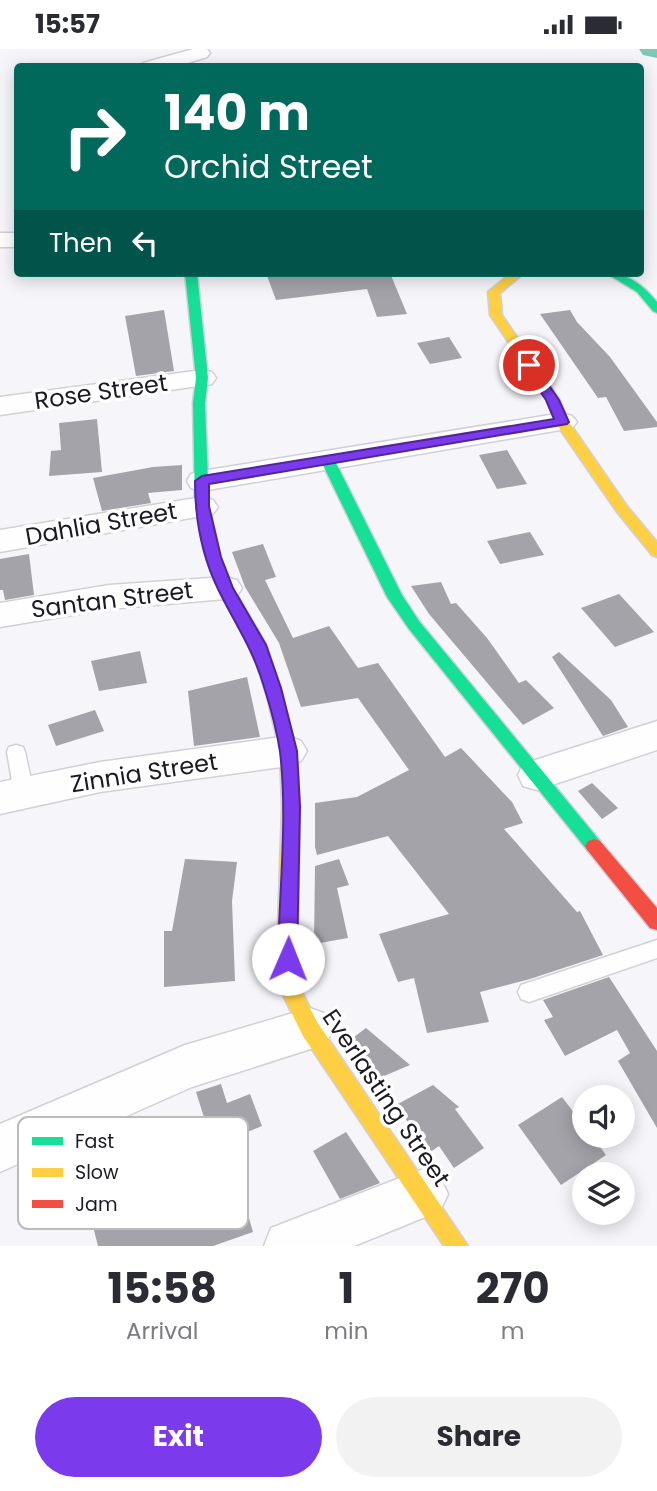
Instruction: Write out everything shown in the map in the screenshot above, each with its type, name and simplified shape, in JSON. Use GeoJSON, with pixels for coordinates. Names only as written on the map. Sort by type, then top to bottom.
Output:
{"type":"FeatureCollection","features":[{"type":"Feature","properties":{"kind":"main road","name":"Everlasting Street"},"geometry":{"type":"LineString","coordinates":[[191,277],[202,378],[199,403],[202,494],[213,557],[225,588],[258,645],[273,688],[288,751],[291,807],[288,959],[293,995],[310,1029],[457,1246]]}},
{"type":"Feature","properties":{"kind":"main road"},"geometry":{"type":"LineString","coordinates":[[507,277],[494,292],[496,315],[552,400],[562,422],[622,509],[657,552]]}},
{"type":"Feature","properties":{"kind":"main road"},"geometry":{"type":"LineString","coordinates":[[619,277],[641,290],[657,309]]}},
{"type":"Feature","properties":{"kind":"main road"},"geometry":{"type":"LineString","coordinates":[[328,461],[389,585],[414,625],[657,922]]}},
{"type":"Feature","properties":{"kind":"street"},"geometry":{"type":"LineString","coordinates":[[169,63],[202,56]]}},
{"type":"Feature","properties":{"kind":"street","name":"Rose Street"},"geometry":{"type":"LineString","coordinates":[[0,406],[202,378]]}},
{"type":"Feature","properties":{"kind":"street","name":"Dahlia Street"},"geometry":{"type":"LineString","coordinates":[[0,541],[202,494],[328,461],[562,422]]}},
{"type":"Feature","properties":{"kind":"street","name":"Santan Street"},"geometry":{"type":"LineString","coordinates":[[0,615],[109,597],[225,588]]}},
{"type":"Feature","properties":{"kind":"street"},"geometry":{"type":"LineString","coordinates":[[537,775],[657,735]]}},
{"type":"Feature","properties":{"kind":"street","name":"Zinnia Street"},"geometry":{"type":"LineString","coordinates":[[12,795],[100,778],[288,751]]}},
{"type":"Feature","properties":{"kind":"street"},"geometry":{"type":"LineString","coordinates":[[71,1117],[185,1067],[310,1029]]}},
{"type":"Feature","properties":{"kind":"street"},"geometry":{"type":"LineString","coordinates":[[0,1148],[18,1140]]}},
{"type":"Feature","properties":{"kind":"street"},"geometry":{"type":"LineString","coordinates":[[289,1246],[423,1194]]}},
{"type":"Feature","properties":{"kind":"lane"},"geometry":{"type":"LineString","coordinates":[[12,795],[16,752]]}},
{"type":"Feature","properties":{"kind":"lane"},"geometry":{"type":"LineString","coordinates":[[529,992],[657,949]]}},
{"type":"Feature","properties":{"kind":"building"},"geometry":{"type":"Polygon","coordinates":[[[267,277],[392,277],[407,314],[377,317],[367,289],[276,300],[267,277]]]}},
{"type":"Feature","properties":{"kind":"building"},"geometry":{"type":"Polygon","coordinates":[[[164,310],[174,371],[136,376],[125,316],[164,310]]]}},
{"type":"Feature","properties":{"kind":"building"},"geometry":{"type":"Polygon","coordinates":[[[570,310],[577,322],[610,357],[657,422],[657,427],[624,431],[606,397],[598,398],[540,314],[570,310]]]}},
{"type":"Feature","properties":{"kind":"building"},"geometry":{"type":"Polygon","coordinates":[[[449,337],[462,358],[430,364],[417,343],[449,337]]]}},
{"type":"Feature","properties":{"kind":"building"},"geometry":{"type":"Polygon","coordinates":[[[97,419],[102,472],[49,476],[51,451],[61,450],[59,423],[97,419]]]}},
{"type":"Feature","properties":{"kind":"building"},"geometry":{"type":"Polygon","coordinates":[[[507,450],[527,484],[497,489],[479,455],[507,450]]]}},
{"type":"Feature","properties":{"kind":"building"},"geometry":{"type":"Polygon","coordinates":[[[182,465],[182,490],[148,493],[151,503],[102,511],[93,478],[153,467],[182,465]]]}},
{"type":"Feature","properties":{"kind":"building"},"geometry":{"type":"Polygon","coordinates":[[[530,532],[544,555],[500,564],[487,541],[530,532]]]}},
{"type":"Feature","properties":{"kind":"building"},"geometry":{"type":"Polygon","coordinates":[[[263,544],[276,577],[265,580],[293,638],[329,626],[358,668],[378,663],[445,757],[461,748],[512,802],[523,823],[504,829],[577,912],[580,911],[603,955],[480,992],[489,1022],[427,1033],[414,978],[398,982],[379,934],[449,914],[388,836],[317,855],[315,847],[315,803],[357,797],[409,770],[358,698],[301,707],[279,643],[245,587],[232,552],[263,544]]]}},
{"type":"Feature","properties":{"kind":"building"},"geometry":{"type":"Polygon","coordinates":[[[29,554],[34,595],[5,600],[3,590],[0,590],[0,559],[29,554]]]}},
{"type":"Feature","properties":{"kind":"building"},"geometry":{"type":"Polygon","coordinates":[[[441,582],[451,604],[456,603],[487,638],[519,683],[526,680],[554,708],[523,725],[429,614],[411,586],[441,582]]]}},
{"type":"Feature","properties":{"kind":"building"},"geometry":{"type":"Polygon","coordinates":[[[619,594],[654,632],[615,647],[581,608],[619,594]]]}},
{"type":"Feature","properties":{"kind":"building"},"geometry":{"type":"Polygon","coordinates":[[[140,651],[147,683],[99,691],[91,661],[140,651]]]}},
{"type":"Feature","properties":{"kind":"building"},"geometry":{"type":"Polygon","coordinates":[[[559,652],[611,700],[628,727],[603,736],[552,657],[559,652]]]}},
{"type":"Feature","properties":{"kind":"building"},"geometry":{"type":"Polygon","coordinates":[[[247,677],[260,737],[194,746],[188,691],[247,677]]]}},
{"type":"Feature","properties":{"kind":"building"},"geometry":{"type":"Polygon","coordinates":[[[95,710],[104,731],[56,746],[48,725],[95,710]]]}},
{"type":"Feature","properties":{"kind":"building"},"geometry":{"type":"Polygon","coordinates":[[[592,783],[618,808],[602,819],[578,791],[592,783]]]}},
{"type":"Feature","properties":{"kind":"building"},"geometry":{"type":"Polygon","coordinates":[[[185,859],[237,862],[232,901],[235,981],[164,987],[164,931],[172,931],[185,859]]]}},
{"type":"Feature","properties":{"kind":"building"},"geometry":{"type":"Polygon","coordinates":[[[339,859],[349,885],[337,888],[348,938],[314,944],[315,866],[339,859]]]}},
{"type":"Feature","properties":{"kind":"building"},"geometry":{"type":"Polygon","coordinates":[[[609,977],[657,1051],[657,1128],[635,1090],[635,1085],[632,1085],[618,1061],[630,1053],[617,1030],[565,1056],[544,1020],[553,1017],[543,1000],[609,977]]]}},
{"type":"Feature","properties":{"kind":"building"},"geometry":{"type":"Polygon","coordinates":[[[366,1028],[410,1065],[377,1079],[350,1040],[366,1028]]]}},
{"type":"Feature","properties":{"kind":"building"},"geometry":{"type":"Polygon","coordinates":[[[221,1084],[227,1103],[250,1094],[262,1126],[248,1132],[248,1117],[204,1117],[196,1092],[221,1084]]]}},
{"type":"Feature","properties":{"kind":"building"},"geometry":{"type":"Polygon","coordinates":[[[433,1085],[459,1107],[455,1109],[484,1148],[454,1168],[439,1146],[429,1153],[396,1105],[433,1085]]]}},
{"type":"Feature","properties":{"kind":"building"},"geometry":{"type":"Polygon","coordinates":[[[562,1097],[572,1110],[572,1148],[601,1148],[606,1155],[596,1162],[572,1162],[572,1178],[561,1185],[518,1125],[562,1097]]]}},
{"type":"Feature","properties":{"kind":"building"},"geometry":{"type":"Polygon","coordinates":[[[346,1132],[380,1183],[340,1199],[313,1151],[346,1132]]]}},
{"type":"Feature","properties":{"kind":"building"},"geometry":{"type":"Polygon","coordinates":[[[248,1215],[253,1232],[213,1246],[98,1246],[94,1229],[248,1229],[248,1215]]]}},
{"type":"Feature","properties":{"kind":"traffic: fast"},"geometry":{"type":"LineString","coordinates":[[191,277],[202,378],[199,403],[202,507],[213,557],[225,588],[258,644],[274,693]]}},
{"type":"Feature","properties":{"kind":"traffic: fast"},"geometry":{"type":"LineString","coordinates":[[619,277],[641,290],[657,309]]}},
{"type":"Feature","properties":{"kind":"traffic: fast"},"geometry":{"type":"LineString","coordinates":[[328,461],[395,597],[414,625],[594,846]]}},
{"type":"Feature","properties":{"kind":"traffic: slow"},"geometry":{"type":"LineString","coordinates":[[513,277],[494,292],[496,315],[553,399],[562,422],[622,509],[657,552]]}},
{"type":"Feature","properties":{"kind":"traffic: slow"},"geometry":{"type":"LineString","coordinates":[[274,693],[288,751],[291,807],[287,959],[293,995],[310,1029],[457,1246]]}},
{"type":"Feature","properties":{"kind":"traffic: jam"},"geometry":{"type":"LineString","coordinates":[[594,846],[657,922]]}},
{"type":"Feature","properties":{"kind":"route"},"geometry":{"type":"LineString","coordinates":[[288,959],[291,807],[288,751],[273,688],[258,645],[225,588],[213,557],[202,506],[202,481],[562,422],[552,400],[529,365]]}}]}
